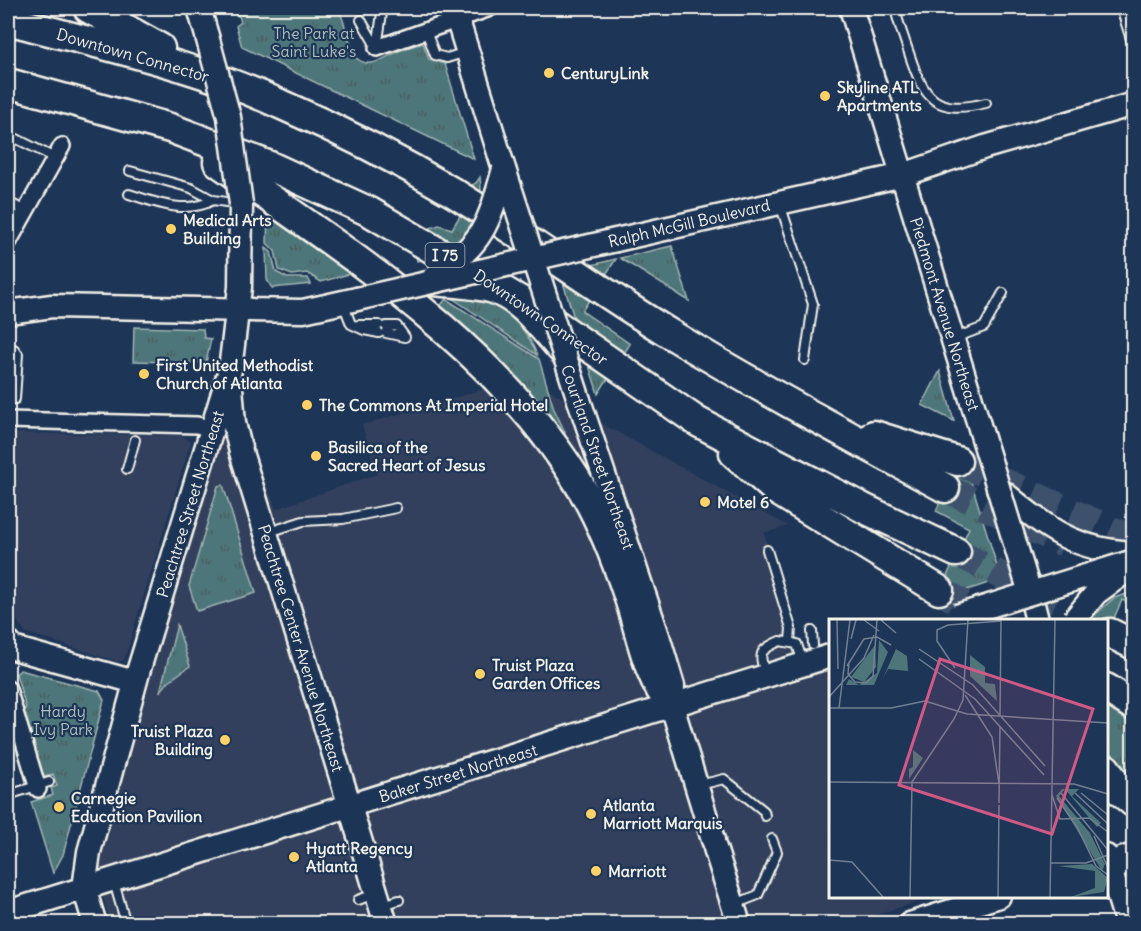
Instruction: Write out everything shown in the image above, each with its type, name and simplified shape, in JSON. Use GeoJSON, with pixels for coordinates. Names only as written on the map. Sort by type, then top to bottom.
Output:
{"type":"FeatureCollection","features":[{"type":"Feature","properties":{"kind":"highway"},"geometry":{"type":"LineString","coordinates":[[88,8],[225,82]]}},
{"type":"Feature","properties":{"kind":"highway","name":"Downtown Connector"},"geometry":{"type":"LineString","coordinates":[[8,20],[123,50],[225,82],[278,103],[368,145],[454,193],[671,334],[812,416],[945,488]]}},
{"type":"Feature","properties":{"kind":"highway","name":"Downtown Connector"},"geometry":{"type":"LineString","coordinates":[[8,83],[170,128],[270,166],[411,234],[531,308],[698,422],[865,509],[956,552]]}},
{"type":"Feature","properties":{"kind":"highway"},"geometry":{"type":"LineString","coordinates":[[170,128],[352,257],[412,303],[496,377],[524,407],[557,449],[603,527],[626,588],[658,690],[672,706]]}},
{"type":"Feature","properties":{"kind":"highway"},"geometry":{"type":"LineString","coordinates":[[812,416],[957,461]]}},
{"type":"Feature","properties":{"kind":"highway"},"geometry":{"type":"LineString","coordinates":[[698,422],[776,490],[939,590]]}},
{"type":"Feature","properties":{"kind":"highway"},"geometry":{"type":"LineString","coordinates":[[1108,689],[1134,706]]}},
{"type":"Feature","properties":{"kind":"highway"},"geometry":{"type":"LineString","coordinates":[[1108,771],[1121,792],[1134,803]]}},
{"type":"Feature","properties":{"kind":"main road","name":"Peachtree Street Northeast"},"geometry":{"type":"LineString","coordinates":[[95,924],[84,888],[89,852],[135,682],[230,370],[238,310],[241,204],[229,117],[199,8]]}},
{"type":"Feature","properties":{"kind":"main road","name":"Piedmont Avenue Northeast"},"geometry":{"type":"LineString","coordinates":[[850,8],[903,175],[1036,619]]}},
{"type":"Feature","properties":{"kind":"main road","name":"Courtland Street Northeast"},"geometry":{"type":"LineString","coordinates":[[456,13],[532,259],[658,636],[673,686],[672,706],[736,914]]}},
{"type":"Feature","properties":{"kind":"main road","name":"Ralph McGill Boulevard"},"geometry":{"type":"LineString","coordinates":[[8,312],[52,306],[303,311],[903,175],[985,147],[1134,104]]}},
{"type":"Feature","properties":{"kind":"main road"},"geometry":{"type":"LineString","coordinates":[[425,283],[476,243],[489,222],[504,169]]}},
{"type":"Feature","properties":{"kind":"main road"},"geometry":{"type":"LineString","coordinates":[[425,283],[470,287],[504,297],[524,313],[563,354]]}},
{"type":"Feature","properties":{"kind":"main road","name":"Peachtree Center Avenue Northeast"},"geometry":{"type":"LineString","coordinates":[[230,370],[234,423],[380,905]]}},
{"type":"Feature","properties":{"kind":"main road"},"geometry":{"type":"LineString","coordinates":[[998,488],[1063,538],[1098,549],[1134,553]]}},
{"type":"Feature","properties":{"kind":"main road"},"geometry":{"type":"LineString","coordinates":[[950,618],[1134,561]]}},
{"type":"Feature","properties":{"kind":"main road"},"geometry":{"type":"LineString","coordinates":[[1076,619],[1096,593],[1134,566]]}},
{"type":"Feature","properties":{"kind":"main road"},"geometry":{"type":"LineString","coordinates":[[9,650],[135,682]]}},
{"type":"Feature","properties":{"kind":"main road","name":"Baker Street Northeast"},"geometry":{"type":"LineString","coordinates":[[8,912],[672,706],[766,676],[816,655]]}},
{"type":"Feature","properties":{"kind":"main road"},"geometry":{"type":"LineString","coordinates":[[1114,862],[1128,912]]}},
{"type":"Feature","properties":{"kind":"main road"},"geometry":{"type":"LineString","coordinates":[[910,924],[996,898]]}},
{"type":"Feature","properties":{"kind":"street"},"geometry":{"type":"LineString","coordinates":[[377,48],[426,31],[456,13],[490,8]]}},
{"type":"Feature","properties":{"kind":"street"},"geometry":{"type":"LineString","coordinates":[[8,243],[58,152]]}},
{"type":"Feature","properties":{"kind":"street"},"geometry":{"type":"LineString","coordinates":[[8,420],[197,425],[212,429]]}},
{"type":"Feature","properties":{"kind":"street"},"geometry":{"type":"LineString","coordinates":[[8,689],[42,786]]}},
{"type":"Feature","properties":{"kind":"lane"},"geometry":{"type":"LineString","coordinates":[[895,8],[919,82],[933,99],[947,107],[962,109],[986,103]]}},
{"type":"Feature","properties":{"kind":"lane"},"geometry":{"type":"LineString","coordinates":[[1121,8],[1134,49]]}},
{"type":"Feature","properties":{"kind":"lane"},"geometry":{"type":"LineString","coordinates":[[377,48],[382,13]]}},
{"type":"Feature","properties":{"kind":"lane"},"geometry":{"type":"LineString","coordinates":[[361,20],[377,48]]}},
{"type":"Feature","properties":{"kind":"lane"},"geometry":{"type":"LineString","coordinates":[[426,31],[435,55],[447,58],[468,51]]}},
{"type":"Feature","properties":{"kind":"lane"},"geometry":{"type":"LineString","coordinates":[[15,138],[58,152]]}},
{"type":"Feature","properties":{"kind":"lane"},"geometry":{"type":"LineString","coordinates":[[130,171],[191,188],[213,200],[241,204]]}},
{"type":"Feature","properties":{"kind":"lane"},"geometry":{"type":"LineString","coordinates":[[129,194],[177,207],[200,207],[213,200]]}},
{"type":"Feature","properties":{"kind":"lane"},"geometry":{"type":"LineString","coordinates":[[780,203],[813,304],[805,360]]}},
{"type":"Feature","properties":{"kind":"lane"},"geometry":{"type":"LineString","coordinates":[[8,206],[14,205],[26,211]]}},
{"type":"Feature","properties":{"kind":"lane"},"geometry":{"type":"LineString","coordinates":[[953,339],[984,327],[1003,293]]}},
{"type":"Feature","properties":{"kind":"lane"},"geometry":{"type":"LineString","coordinates":[[350,300],[349,321],[364,330],[382,329]]}},
{"type":"Feature","properties":{"kind":"lane"},"geometry":{"type":"LineString","coordinates":[[8,349],[14,349],[18,354],[15,399],[8,402]]}},
{"type":"Feature","properties":{"kind":"lane"},"geometry":{"type":"LineString","coordinates":[[127,469],[135,440]]}},
{"type":"Feature","properties":{"kind":"lane"},"geometry":{"type":"LineString","coordinates":[[266,533],[303,521],[343,519],[396,508]]}},
{"type":"Feature","properties":{"kind":"lane"},"geometry":{"type":"LineString","coordinates":[[767,550],[791,628],[790,641]]}},
{"type":"Feature","properties":{"kind":"lane"},"geometry":{"type":"LineString","coordinates":[[812,631],[816,655]]}},
{"type":"Feature","properties":{"kind":"lane"},"geometry":{"type":"LineString","coordinates":[[766,676],[760,656],[762,651],[780,641],[790,641],[816,655]]}},
{"type":"Feature","properties":{"kind":"lane"},"geometry":{"type":"LineString","coordinates":[[696,786],[724,779],[764,811],[765,816]]}},
{"type":"Feature","properties":{"kind":"lane"},"geometry":{"type":"LineString","coordinates":[[8,795],[42,786]]}},
{"type":"Feature","properties":{"kind":"lane"},"geometry":{"type":"LineString","coordinates":[[736,914],[758,895],[777,852],[772,839]]}},
{"type":"Feature","properties":{"kind":"lane"},"geometry":{"type":"LineString","coordinates":[[113,879],[126,924]]}},
{"type":"Feature","properties":{"kind":"shaded area"},"geometry":{"type":"Polygon","coordinates":[[[528,376],[608,427],[788,526],[764,533],[808,674],[829,667],[829,898],[930,898],[846,924],[111,924],[96,871],[222,431],[244,426],[276,509],[377,474],[362,425],[528,376]]]}},
{"type":"Feature","properties":{"kind":"shaded area"},"geometry":{"type":"Polygon","coordinates":[[[8,433],[180,435],[191,441],[124,660],[118,662],[25,632],[16,619],[8,595],[8,433]]]}},
{"type":"Feature","properties":{"kind":"green space","name":"The Park at Saint Luke's"},"geometry":{"type":"Polygon","coordinates":[[[229,8],[339,8],[355,57],[365,63],[375,62],[423,43],[429,59],[445,64],[474,159],[242,47],[236,26],[241,22],[239,16],[233,14],[229,8]]]}},
{"type":"Feature","properties":{"kind":"green space"},"geometry":{"type":"Polygon","coordinates":[[[480,177],[479,209],[468,233],[447,251],[417,261],[414,250],[424,230],[439,225],[452,229],[461,214],[456,211],[466,188],[476,183],[480,177]]]}},
{"type":"Feature","properties":{"kind":"green space"},"geometry":{"type":"Polygon","coordinates":[[[268,212],[356,272],[321,282],[307,273],[292,275],[279,270],[275,251],[267,243],[268,212]]]}},
{"type":"Feature","properties":{"kind":"green space"},"geometry":{"type":"Polygon","coordinates":[[[672,246],[689,301],[620,258],[672,246]]]}},
{"type":"Feature","properties":{"kind":"green space"},"geometry":{"type":"Polygon","coordinates":[[[266,248],[271,252],[276,272],[287,278],[308,278],[311,284],[272,288],[267,280],[266,248]]]}},
{"type":"Feature","properties":{"kind":"green space"},"geometry":{"type":"Polygon","coordinates":[[[616,259],[582,311],[630,344],[598,394],[560,273],[616,259]]]}},
{"type":"Feature","properties":{"kind":"green space"},"geometry":{"type":"Polygon","coordinates":[[[449,296],[478,299],[503,311],[523,330],[537,355],[449,296]]]}},
{"type":"Feature","properties":{"kind":"green space"},"geometry":{"type":"Polygon","coordinates":[[[446,299],[539,359],[554,409],[565,432],[563,445],[436,311],[446,299]]]}},
{"type":"Feature","properties":{"kind":"green space"},"geometry":{"type":"Polygon","coordinates":[[[134,327],[203,329],[204,338],[211,339],[206,363],[133,361],[134,327]]]}},
{"type":"Feature","properties":{"kind":"green space"},"geometry":{"type":"Polygon","coordinates":[[[940,371],[954,421],[922,405],[940,371]]]}},
{"type":"Feature","properties":{"kind":"green space"},"geometry":{"type":"Polygon","coordinates":[[[962,452],[1001,579],[936,600],[969,528],[936,511],[962,452]]]}},
{"type":"Feature","properties":{"kind":"green space"},"geometry":{"type":"Polygon","coordinates":[[[223,485],[256,593],[197,611],[189,586],[218,486],[223,485]]]}},
{"type":"Feature","properties":{"kind":"green space"},"geometry":{"type":"Polygon","coordinates":[[[1133,592],[1133,605],[1122,600],[1108,632],[1108,619],[1090,619],[1114,598],[1133,592]]]}},
{"type":"Feature","properties":{"kind":"green space"},"geometry":{"type":"Polygon","coordinates":[[[177,625],[190,666],[169,681],[160,692],[177,625]]]}},
{"type":"Feature","properties":{"kind":"green space","name":"Hardy Ivy Park"},"geometry":{"type":"Polygon","coordinates":[[[20,670],[99,691],[104,700],[63,855],[53,873],[31,802],[53,795],[51,788],[57,786],[53,774],[43,778],[22,710],[26,708],[16,674],[20,670]]]}},
{"type":"Feature","properties":{"kind":"green space"},"geometry":{"type":"Polygon","coordinates":[[[1108,704],[1133,721],[1133,795],[1108,751],[1108,704]]]}},
{"type":"Feature","properties":{"kind":"tunnel"},"geometry":{"type":"LineString","coordinates":[[957,461],[1134,540]]}},
{"type":"Feature","properties":{"kind":"tunnel"},"geometry":{"type":"LineString","coordinates":[[945,488],[1064,543]]}},
{"type":"Feature","properties":{"kind":"tunnel"},"geometry":{"type":"LineString","coordinates":[[956,552],[1085,619]]}},
{"type":"Feature","properties":{"kind":"tunnel"},"geometry":{"type":"LineString","coordinates":[[939,590],[990,619]]}},
{"type":"Feature","properties":{"kind":"place","name":"CenturyLink"},"geometry":{"type":"Point","coordinates":[549,73]}},
{"type":"Feature","properties":{"kind":"place","name":"Skyline ATL Apartments"},"geometry":{"type":"Point","coordinates":[825,96]}},
{"type":"Feature","properties":{"kind":"place","name":"Medical Arts Building"},"geometry":{"type":"Point","coordinates":[171,229]}},
{"type":"Feature","properties":{"kind":"place","name":"First United Methodist Church of Atlanta"},"geometry":{"type":"Point","coordinates":[144,374]}},
{"type":"Feature","properties":{"kind":"place","name":"The Commons At Imperial Hotel"},"geometry":{"type":"Point","coordinates":[307,405]}},
{"type":"Feature","properties":{"kind":"place","name":"Basilica of the Sacred Heart of Jesus"},"geometry":{"type":"Point","coordinates":[316,456]}},
{"type":"Feature","properties":{"kind":"place","name":"Motel 6"},"geometry":{"type":"Point","coordinates":[705,502]}},
{"type":"Feature","properties":{"kind":"place","name":"Truist Plaza Garden Offices"},"geometry":{"type":"Point","coordinates":[480,674]}},
{"type":"Feature","properties":{"kind":"place","name":"Truist Plaza Building"},"geometry":{"type":"Point","coordinates":[225,740]}},
{"type":"Feature","properties":{"kind":"place","name":"Carnegie Education Pavilion"},"geometry":{"type":"Point","coordinates":[59,807]}},
{"type":"Feature","properties":{"kind":"place","name":"Atlanta Marriott Marquis"},"geometry":{"type":"Point","coordinates":[591,814]}},
{"type":"Feature","properties":{"kind":"place","name":"Hyatt Regency Atlanta"},"geometry":{"type":"Point","coordinates":[294,857]}},
{"type":"Feature","properties":{"kind":"place","name":"Marriott"},"geometry":{"type":"Point","coordinates":[596,871]}}]}
